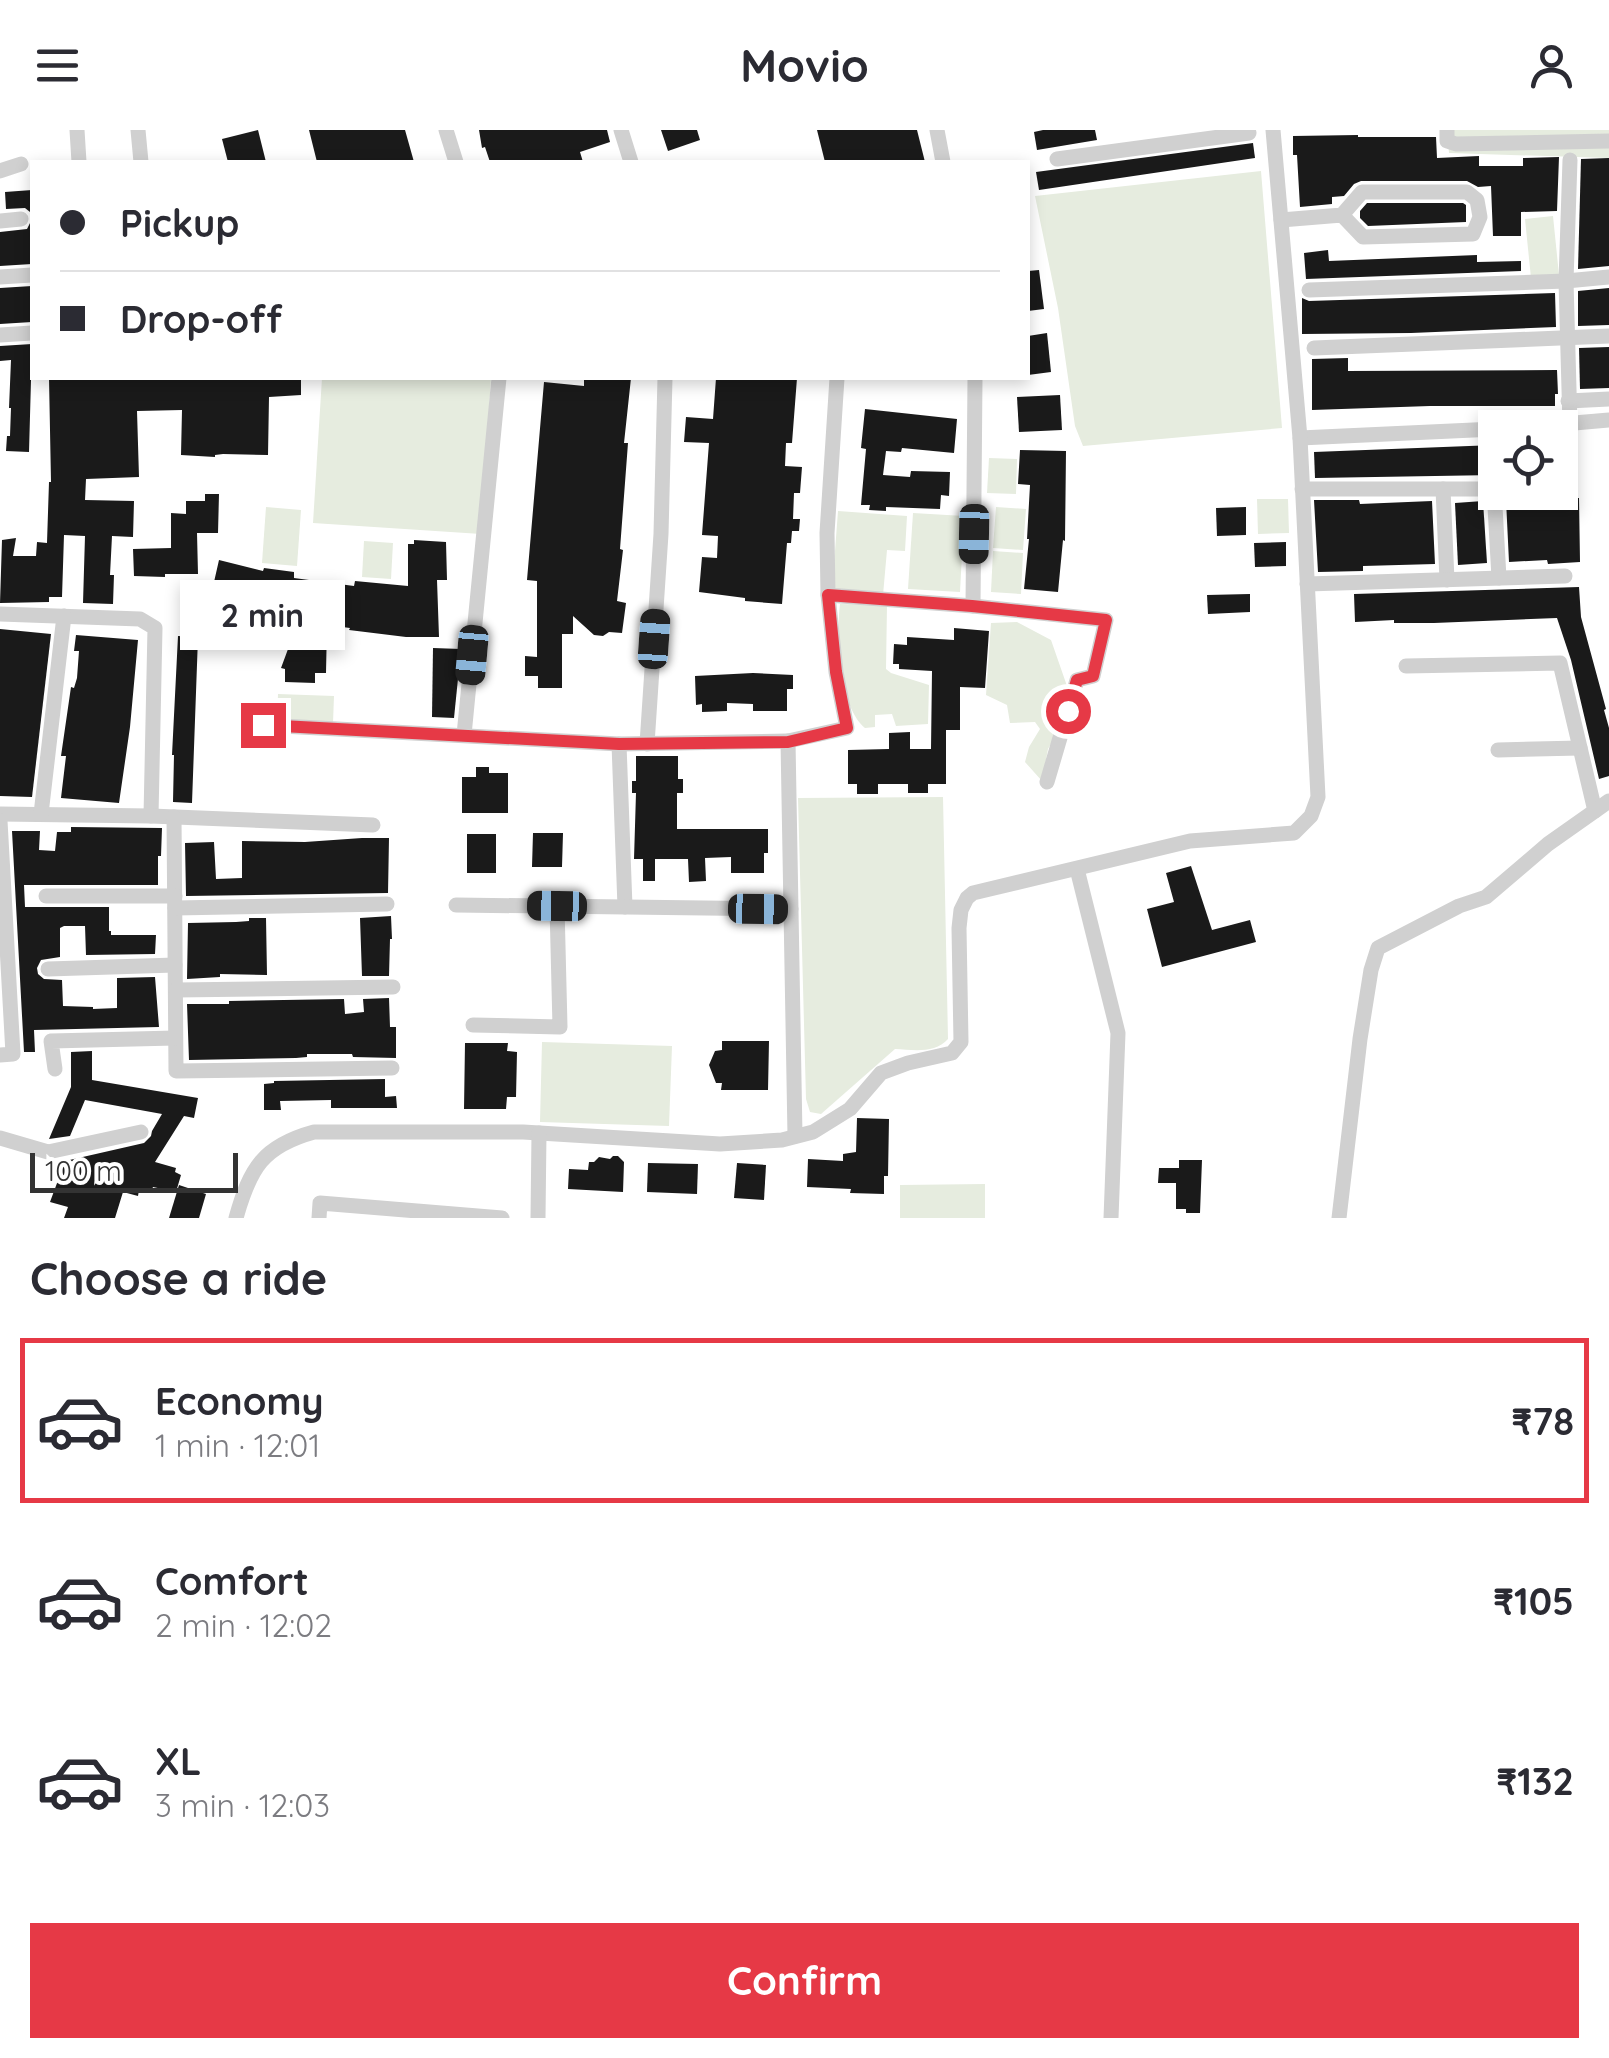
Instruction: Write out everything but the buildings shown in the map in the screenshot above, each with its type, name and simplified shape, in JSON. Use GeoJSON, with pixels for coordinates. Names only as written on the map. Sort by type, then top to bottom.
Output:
{"type":"FeatureCollection","features":[{"type":"Feature","properties":{"kind":"street"},"geometry":{"type":"LineString","coordinates":[[77,130],[79,160]]}},
{"type":"Feature","properties":{"kind":"street"},"geometry":{"type":"LineString","coordinates":[[138,130],[141,160]]}},
{"type":"Feature","properties":{"kind":"street"},"geometry":{"type":"LineString","coordinates":[[446,130],[455,160]]}},
{"type":"Feature","properties":{"kind":"street"},"geometry":{"type":"LineString","coordinates":[[621,130],[630,160]]}},
{"type":"Feature","properties":{"kind":"street"},"geometry":{"type":"LineString","coordinates":[[937,130],[943,160]]}},
{"type":"Feature","properties":{"kind":"street"},"geometry":{"type":"LineString","coordinates":[[236,1218],[263,1156],[289,1139],[314,1132],[538,1133],[720,1144],[782,1140],[813,1132],[850,1109],[881,1073],[952,1052],[961,1042],[959,928],[961,910],[973,893],[1190,841],[1294,832],[1311,816],[1318,798],[1300,438],[1273,130]]}},
{"type":"Feature","properties":{"kind":"street"},"geometry":{"type":"LineString","coordinates":[[1447,130],[1447,141],[1456,144],[1537,136],[1609,141]]}},
{"type":"Feature","properties":{"kind":"street"},"geometry":{"type":"LineString","coordinates":[[1057,159],[1164,137],[1249,132]]}},
{"type":"Feature","properties":{"kind":"street"},"geometry":{"type":"LineString","coordinates":[[1569,410],[1566,281],[1570,160]]}},
{"type":"Feature","properties":{"kind":"street"},"geometry":{"type":"LineString","coordinates":[[0,171],[21,164]]}},
{"type":"Feature","properties":{"kind":"street"},"geometry":{"type":"LineString","coordinates":[[1281,220],[1342,214],[1362,192],[1467,192],[1478,200],[1480,217],[1473,234],[1363,237],[1342,214]]}},
{"type":"Feature","properties":{"kind":"street"},"geometry":{"type":"LineString","coordinates":[[0,221],[21,219]]}},
{"type":"Feature","properties":{"kind":"street"},"geometry":{"type":"LineString","coordinates":[[0,277],[30,275]]}},
{"type":"Feature","properties":{"kind":"street"},"geometry":{"type":"LineString","coordinates":[[1309,290],[1609,277]]}},
{"type":"Feature","properties":{"kind":"street"},"geometry":{"type":"LineString","coordinates":[[0,335],[30,332]]}},
{"type":"Feature","properties":{"kind":"street"},"geometry":{"type":"LineString","coordinates":[[1314,348],[1609,336]]}},
{"type":"Feature","properties":{"kind":"street"},"geometry":{"type":"LineString","coordinates":[[464,734],[499,380]]}},
{"type":"Feature","properties":{"kind":"street"},"geometry":{"type":"LineString","coordinates":[[647,744],[665,380]]}},
{"type":"Feature","properties":{"kind":"street"},"geometry":{"type":"LineString","coordinates":[[263,725],[619,744],[788,742],[847,728],[828,595],[827,533],[837,380]]}},
{"type":"Feature","properties":{"kind":"street"},"geometry":{"type":"LineString","coordinates":[[972,606],[975,380]]}},
{"type":"Feature","properties":{"kind":"street"},"geometry":{"type":"LineString","coordinates":[[1568,401],[1609,399]]}},
{"type":"Feature","properties":{"kind":"street"},"geometry":{"type":"LineString","coordinates":[[1578,424],[1609,420]]}},
{"type":"Feature","properties":{"kind":"street"},"geometry":{"type":"LineString","coordinates":[[1300,438],[1478,430]]}},
{"type":"Feature","properties":{"kind":"street"},"geometry":{"type":"LineString","coordinates":[[1443,488],[1447,580]]}},
{"type":"Feature","properties":{"kind":"street"},"geometry":{"type":"LineString","coordinates":[[1302,489],[1478,489]]}},
{"type":"Feature","properties":{"kind":"street"},"geometry":{"type":"LineString","coordinates":[[1495,510],[1499,578]]}},
{"type":"Feature","properties":{"kind":"street"},"geometry":{"type":"LineString","coordinates":[[1307,584],[1565,576]]}},
{"type":"Feature","properties":{"kind":"street"},"geometry":{"type":"LineString","coordinates":[[828,595],[1106,620],[1093,676],[1077,680],[1047,782]]}},
{"type":"Feature","properties":{"kind":"street"},"geometry":{"type":"LineString","coordinates":[[0,614],[140,618],[155,628],[150,816]]}},
{"type":"Feature","properties":{"kind":"street"},"geometry":{"type":"LineString","coordinates":[[41,814],[64,616]]}},
{"type":"Feature","properties":{"kind":"street"},"geometry":{"type":"LineString","coordinates":[[1406,666],[1560,663],[1595,812]]}},
{"type":"Feature","properties":{"kind":"street"},"geometry":{"type":"LineString","coordinates":[[788,742],[795,1136]]}},
{"type":"Feature","properties":{"kind":"street"},"geometry":{"type":"LineString","coordinates":[[619,744],[625,908]]}},
{"type":"Feature","properties":{"kind":"street"},"geometry":{"type":"LineString","coordinates":[[1498,750],[1580,748]]}},
{"type":"Feature","properties":{"kind":"street"},"geometry":{"type":"LineString","coordinates":[[1338,1218],[1363,1022],[1378,948],[1459,906],[1486,897],[1548,844],[1609,802]]}},
{"type":"Feature","properties":{"kind":"street"},"geometry":{"type":"LineString","coordinates":[[0,1055],[13,1054],[0,818],[41,814],[150,816],[373,825]]}},
{"type":"Feature","properties":{"kind":"street"},"geometry":{"type":"LineString","coordinates":[[174,817],[176,1071],[392,1068]]}},
{"type":"Feature","properties":{"kind":"street"},"geometry":{"type":"LineString","coordinates":[[1078,868],[1118,1033],[1111,1218]]}},
{"type":"Feature","properties":{"kind":"street"},"geometry":{"type":"LineString","coordinates":[[46,896],[387,904]]}},
{"type":"Feature","properties":{"kind":"street"},"geometry":{"type":"LineString","coordinates":[[456,905],[791,910]]}},
{"type":"Feature","properties":{"kind":"street"},"geometry":{"type":"LineString","coordinates":[[473,1025],[560,1027],[557,906]]}},
{"type":"Feature","properties":{"kind":"street"},"geometry":{"type":"LineString","coordinates":[[48,969],[175,965]]}},
{"type":"Feature","properties":{"kind":"street"},"geometry":{"type":"LineString","coordinates":[[176,990],[393,987]]}},
{"type":"Feature","properties":{"kind":"street"},"geometry":{"type":"LineString","coordinates":[[55,1069],[52,1041],[175,1038]]}},
{"type":"Feature","properties":{"kind":"street"},"geometry":{"type":"LineString","coordinates":[[0,1138],[48,1152],[140,1132]]}},
{"type":"Feature","properties":{"kind":"street"},"geometry":{"type":"LineString","coordinates":[[538,1133],[538,1218]]}},
{"type":"Feature","properties":{"kind":"street"},"geometry":{"type":"LineString","coordinates":[[320,1218],[320,1203],[502,1218]]}},
{"type":"Feature","properties":{"kind":"shaded area"},"geometry":{"type":"Polygon","coordinates":[[[1447,130],[1609,130],[1609,158],[1449,153],[1447,130]]]}},
{"type":"Feature","properties":{"kind":"shaded area"},"geometry":{"type":"Polygon","coordinates":[[[1261,171],[1282,428],[1083,446],[1075,426],[1058,308],[1035,196],[1261,171]]]}},
{"type":"Feature","properties":{"kind":"shaded area"},"geometry":{"type":"Polygon","coordinates":[[[1553,216],[1559,275],[1531,278],[1525,219],[1553,216]]]}},
{"type":"Feature","properties":{"kind":"shaded area"},"geometry":{"type":"Polygon","coordinates":[[[322,380],[491,380],[481,534],[313,523],[322,380]]]}},
{"type":"Feature","properties":{"kind":"shaded area"},"geometry":{"type":"Polygon","coordinates":[[[989,458],[1017,459],[1016,494],[987,493],[989,458]]]}},
{"type":"Feature","properties":{"kind":"shaded area"},"geometry":{"type":"Polygon","coordinates":[[[1257,499],[1288,499],[1289,533],[1258,534],[1257,499]]]}},
{"type":"Feature","properties":{"kind":"shaded area"},"geometry":{"type":"Polygon","coordinates":[[[266,507],[301,510],[297,566],[262,563],[266,507]]]}},
{"type":"Feature","properties":{"kind":"shaded area"},"geometry":{"type":"Polygon","coordinates":[[[996,507],[1026,509],[1023,550],[993,548],[996,507]]]}},
{"type":"Feature","properties":{"kind":"shaded area"},"geometry":{"type":"Polygon","coordinates":[[[838,511],[907,516],[905,551],[887,550],[883,595],[832,591],[838,511]]]}},
{"type":"Feature","properties":{"kind":"shaded area"},"geometry":{"type":"Polygon","coordinates":[[[913,513],[964,516],[960,592],[908,589],[913,513]]]}},
{"type":"Feature","properties":{"kind":"shaded area"},"geometry":{"type":"Polygon","coordinates":[[[364,541],[393,543],[391,579],[362,577],[364,541]]]}},
{"type":"Feature","properties":{"kind":"shaded area"},"geometry":{"type":"Polygon","coordinates":[[[993,551],[1023,553],[1021,594],[991,592],[993,551]]]}},
{"type":"Feature","properties":{"kind":"shaded area"},"geometry":{"type":"Polygon","coordinates":[[[840,604],[887,605],[886,669],[929,685],[928,724],[896,726],[892,714],[875,715],[875,727],[865,728],[856,718],[841,670],[840,604]]]}},
{"type":"Feature","properties":{"kind":"shaded area"},"geometry":{"type":"Polygon","coordinates":[[[1017,622],[1051,640],[1067,686],[1063,722],[1048,749],[1042,781],[1025,762],[1040,729],[1035,722],[1010,723],[1007,705],[986,695],[991,623],[1017,622]]]}},
{"type":"Feature","properties":{"kind":"shaded area"},"geometry":{"type":"Polygon","coordinates":[[[278,694],[334,696],[333,723],[277,721],[278,694]]]}},
{"type":"Feature","properties":{"kind":"shaded area"},"geometry":{"type":"Polygon","coordinates":[[[943,797],[948,1039],[930,1049],[895,1049],[821,1114],[810,1112],[806,1099],[798,798],[943,797]]]}},
{"type":"Feature","properties":{"kind":"shaded area"},"geometry":{"type":"Polygon","coordinates":[[[542,1042],[672,1046],[669,1126],[540,1122],[542,1042]]]}},
{"type":"Feature","properties":{"kind":"shaded area"},"geometry":{"type":"Polygon","coordinates":[[[985,1184],[985,1218],[900,1218],[900,1185],[985,1184]]]}},
{"type":"Feature","properties":{"kind":"route"},"geometry":{"type":"LineString","coordinates":[[263,725],[619,744],[788,742],[847,728],[828,595],[1106,620],[1093,676],[1077,680],[1068,711]]}}]}
